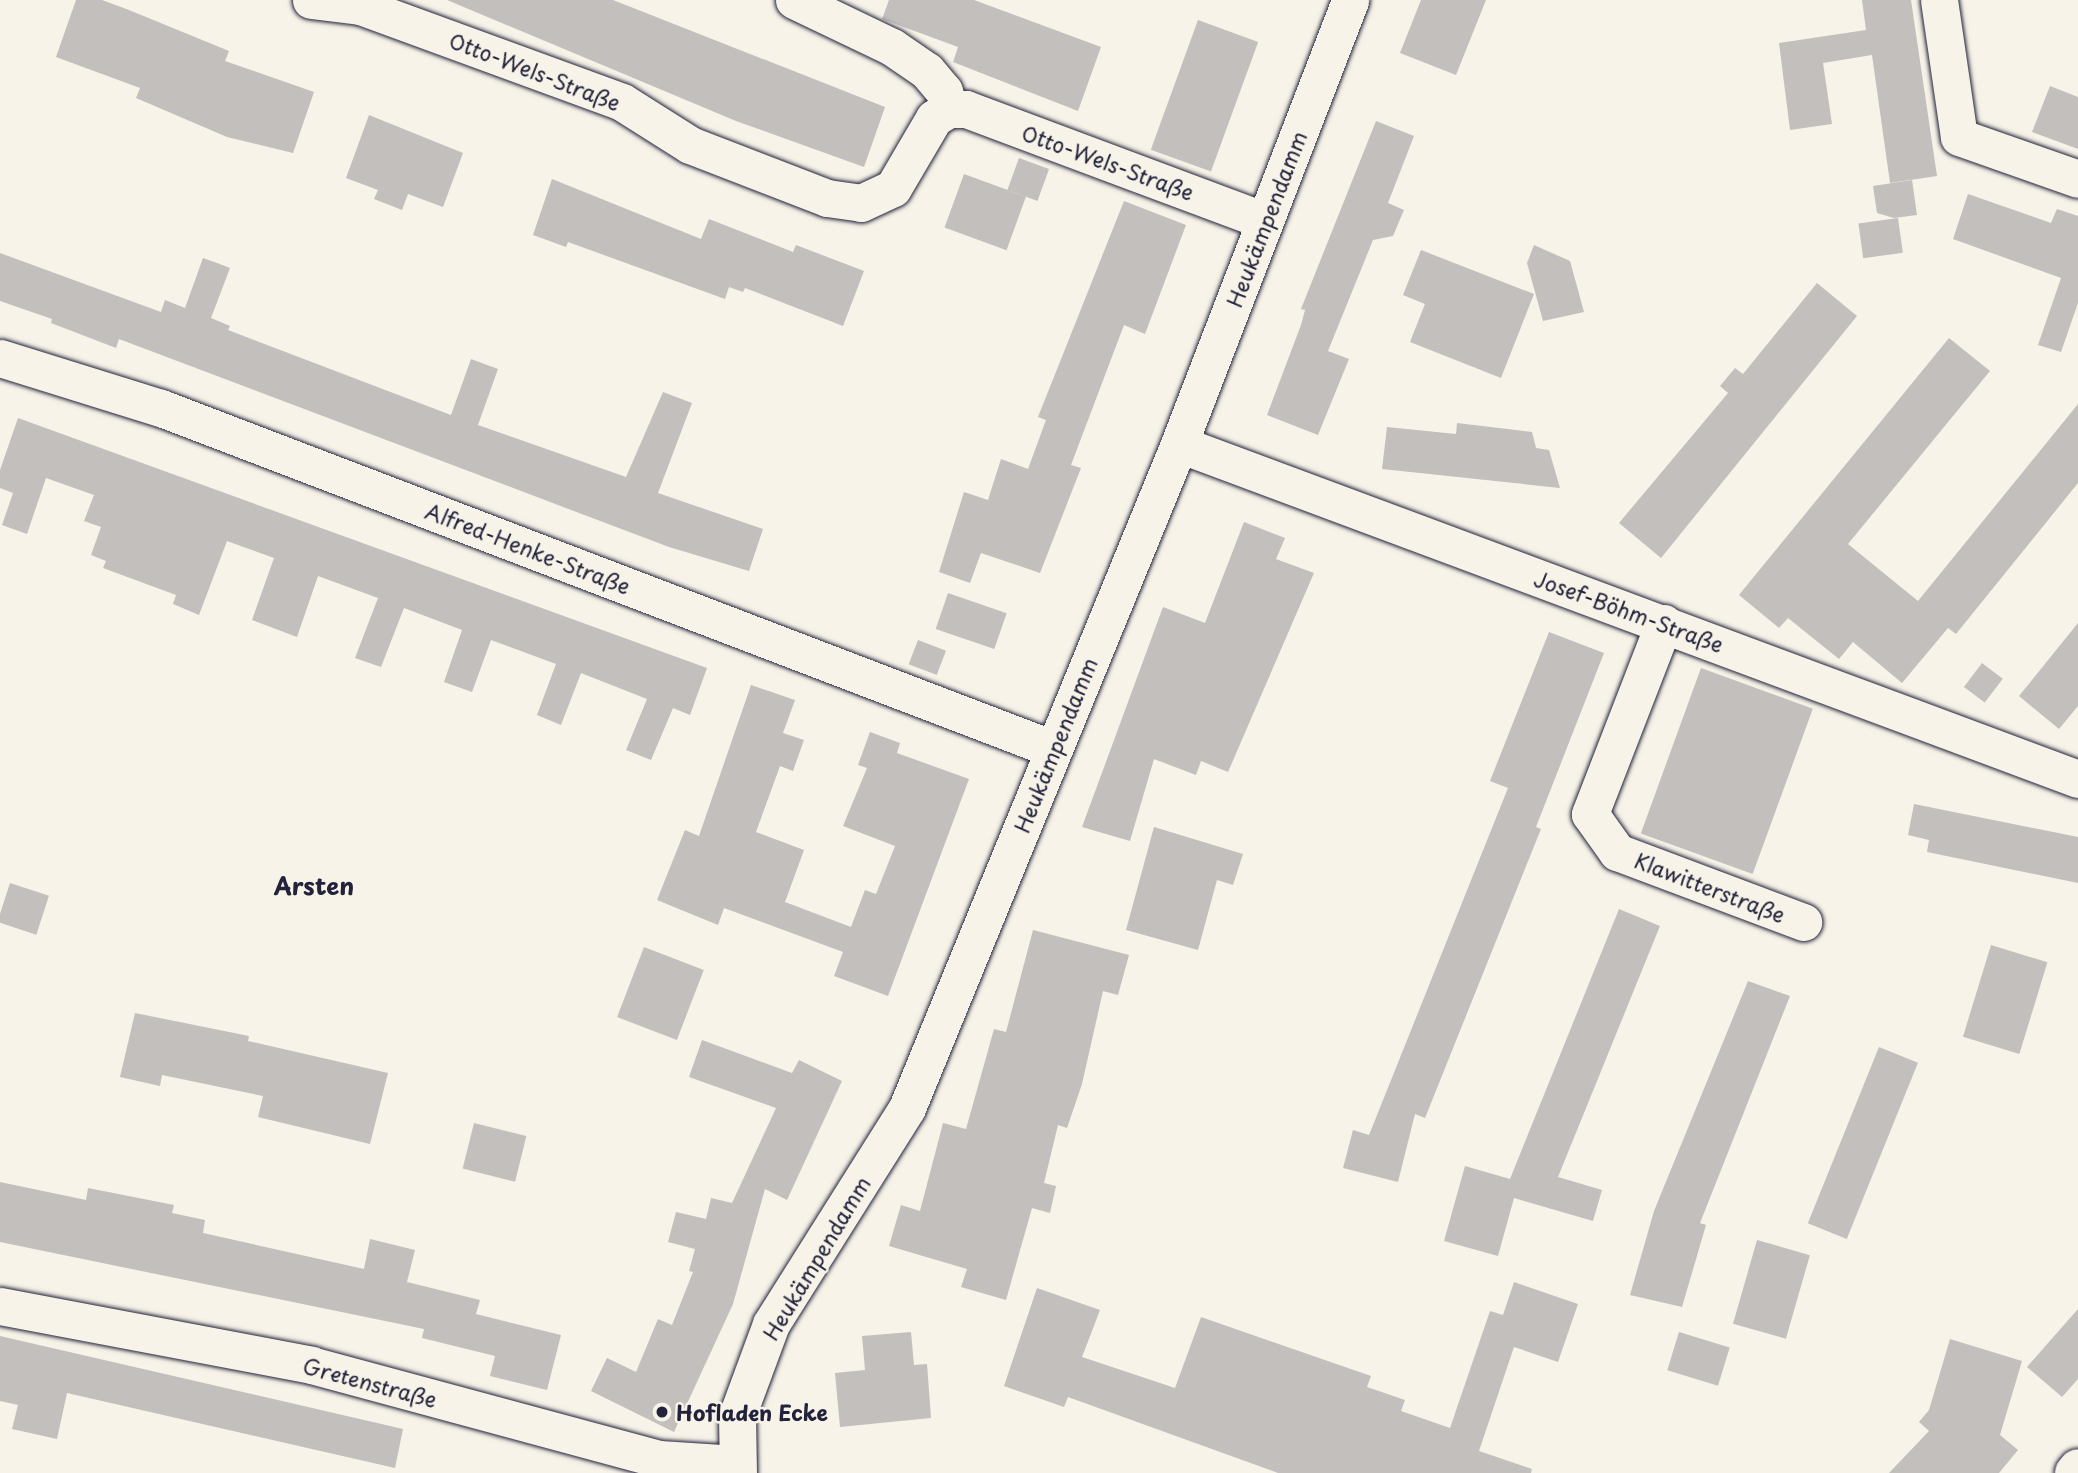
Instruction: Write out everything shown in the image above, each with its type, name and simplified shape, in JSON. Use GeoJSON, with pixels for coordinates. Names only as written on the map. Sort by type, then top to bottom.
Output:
{"type":"FeatureCollection","features":[{"type":"Feature","properties":{"kind":"street","name":"Otto-Wels-Straße"},"geometry":{"type":"LineString","coordinates":[[310,0],[359,6],[622,102],[690,145],[827,198],[861,202],[892,188],[920,134],[949,109],[966,109],[1265,221]]}},
{"type":"Feature","properties":{"kind":"street"},"geometry":{"type":"LineString","coordinates":[[794,0],[918,65],[944,91],[949,109]]}},
{"type":"Feature","properties":{"kind":"street","name":"Heukämpendamm"},"geometry":{"type":"LineString","coordinates":[[737,1468],[737,1416],[771,1324],[907,1108],[1179,444],[1350,0]]}},
{"type":"Feature","properties":{"kind":"street"},"geometry":{"type":"LineString","coordinates":[[1939,0],[1959,137],[2078,178]]}},
{"type":"Feature","properties":{"kind":"street","name":"Alfred-Henke-Straße"},"geometry":{"type":"LineString","coordinates":[[0,358],[174,412],[1053,749]]}},
{"type":"Feature","properties":{"kind":"street","name":"Josef-Böhm-Straße"},"geometry":{"type":"LineString","coordinates":[[1179,444],[2078,779]]}},
{"type":"Feature","properties":{"kind":"street","name":"Klawitterstraße"},"geometry":{"type":"LineString","coordinates":[[1664,623],[1590,814],[1617,852],[1803,922]]}},
{"type":"Feature","properties":{"kind":"street","name":"Gretenstraße"},"geometry":{"type":"LineString","coordinates":[[0,1306],[311,1365],[659,1459],[737,1468]]}},
{"type":"Feature","properties":{"kind":"street"},"geometry":{"type":"LineString","coordinates":[[2074,1473],[2078,1468]]}},
{"type":"Feature","properties":{"kind":"building"},"geometry":{"type":"Polygon","coordinates":[[[76,0],[102,0],[129,10],[229,51],[225,61],[314,92],[293,153],[227,137],[136,98],[140,88],[56,57],[76,0]]]}},
{"type":"Feature","properties":{"kind":"building"},"geometry":{"type":"Polygon","coordinates":[[[447,0],[613,0],[885,107],[864,167],[736,121],[447,0]]]}},
{"type":"Feature","properties":{"kind":"building"},"geometry":{"type":"Polygon","coordinates":[[[889,0],[974,0],[1101,47],[1078,111],[953,62],[958,47],[882,19],[889,0]]]}},
{"type":"Feature","properties":{"kind":"building"},"geometry":{"type":"Polygon","coordinates":[[[1421,0],[1486,0],[1456,75],[1400,53],[1421,0]]]}},
{"type":"Feature","properties":{"kind":"building"},"geometry":{"type":"Polygon","coordinates":[[[1862,0],[1911,0],[1937,176],[1890,183],[1872,55],[1823,63],[1832,124],[1790,130],[1779,43],[1866,30],[1862,0]]]}},
{"type":"Feature","properties":{"kind":"building"},"geometry":{"type":"Polygon","coordinates":[[[1198,20],[1258,42],[1211,172],[1151,150],[1198,20]]]}},
{"type":"Feature","properties":{"kind":"building"},"geometry":{"type":"Polygon","coordinates":[[[2050,86],[2078,97],[2078,149],[2032,132],[2050,86]]]}},
{"type":"Feature","properties":{"kind":"building"},"geometry":{"type":"Polygon","coordinates":[[[369,115],[463,153],[443,207],[408,194],[402,210],[374,199],[378,190],[346,178],[369,115]]]}},
{"type":"Feature","properties":{"kind":"building"},"geometry":{"type":"Polygon","coordinates":[[[1376,121],[1414,136],[1388,203],[1404,210],[1393,236],[1373,240],[1328,351],[1349,359],[1318,435],[1267,415],[1301,325],[1305,310],[1301,309],[1376,121]]]}},
{"type":"Feature","properties":{"kind":"building"},"geometry":{"type":"Polygon","coordinates":[[[1019,158],[1049,169],[1037,201],[1007,190],[1019,158]]]}},
{"type":"Feature","properties":{"kind":"building"},"geometry":{"type":"Polygon","coordinates":[[[964,174],[1026,197],[1007,250],[945,228],[964,174]]]}},
{"type":"Feature","properties":{"kind":"building"},"geometry":{"type":"Polygon","coordinates":[[[552,179],[701,239],[709,219],[793,252],[796,245],[864,271],[843,326],[745,288],[743,292],[729,287],[725,299],[568,242],[566,247],[533,235],[552,179]]]}},
{"type":"Feature","properties":{"kind":"building"},"geometry":{"type":"Polygon","coordinates":[[[1912,180],[1917,215],[1894,218],[1877,213],[1873,186],[1912,180]]]}},
{"type":"Feature","properties":{"kind":"building"},"geometry":{"type":"Polygon","coordinates":[[[1968,194],[2051,223],[2057,209],[2078,216],[2078,303],[2061,352],[2038,345],[2061,278],[1953,239],[1968,194]]]}},
{"type":"Feature","properties":{"kind":"building"},"geometry":{"type":"Polygon","coordinates":[[[1124,201],[1186,225],[1145,334],[1124,325],[1071,465],[1081,468],[1040,573],[981,553],[970,583],[939,572],[964,492],[988,500],[1001,459],[1028,469],[1046,420],[1038,417],[1124,201]]]}},
{"type":"Feature","properties":{"kind":"building"},"geometry":{"type":"Polygon","coordinates":[[[1898,218],[1903,253],[1863,258],[1858,224],[1898,218]]]}},
{"type":"Feature","properties":{"kind":"building"},"geometry":{"type":"Polygon","coordinates":[[[1534,245],[1570,261],[1584,312],[1543,321],[1527,263],[1534,245]]]}},
{"type":"Feature","properties":{"kind":"building"},"geometry":{"type":"Polygon","coordinates":[[[1421,250],[1534,294],[1501,378],[1410,342],[1425,304],[1403,295],[1421,250]]]}},
{"type":"Feature","properties":{"kind":"building"},"geometry":{"type":"Polygon","coordinates":[[[0,253],[161,312],[165,300],[185,308],[203,258],[217,263],[230,268],[211,318],[230,326],[228,330],[451,415],[471,359],[498,369],[478,425],[626,477],[663,392],[692,403],[658,493],[763,529],[749,571],[669,547],[119,339],[116,348],[51,323],[52,319],[0,301],[0,253]]]}},
{"type":"Feature","properties":{"kind":"building"},"geometry":{"type":"Polygon","coordinates":[[[1817,283],[1857,316],[1661,558],[1619,523],[1728,393],[1720,386],[1735,368],[1743,374],[1817,283]]]}},
{"type":"Feature","properties":{"kind":"building"},"geometry":{"type":"Polygon","coordinates":[[[1949,338],[1990,371],[1848,544],[1918,601],[2078,404],[2078,483],[1956,634],[1948,628],[1902,683],[1853,642],[1839,659],[1788,618],[1779,628],[1739,595],[1949,338]]]}},
{"type":"Feature","properties":{"kind":"building"},"geometry":{"type":"Polygon","coordinates":[[[18,418],[707,668],[690,715],[673,708],[651,760],[626,750],[647,699],[581,673],[561,725],[537,715],[556,664],[491,640],[472,692],[444,682],[462,630],[404,608],[381,667],[355,658],[378,598],[318,576],[297,637],[252,620],[274,558],[227,541],[199,615],[173,604],[176,595],[103,568],[106,561],[91,555],[101,527],[84,521],[94,495],[46,478],[27,534],[2,525],[13,493],[0,488],[0,470],[18,418]]]}},
{"type":"Feature","properties":{"kind":"building"},"geometry":{"type":"Polygon","coordinates":[[[1457,423],[1532,432],[1536,448],[1549,450],[1560,488],[1382,469],[1387,427],[1456,434],[1457,423]]]}},
{"type":"Feature","properties":{"kind":"building"},"geometry":{"type":"Polygon","coordinates":[[[1244,522],[1285,538],[1276,559],[1314,573],[1228,772],[1201,761],[1196,775],[1154,759],[1130,841],[1082,827],[1163,607],[1205,623],[1244,522]]]}},
{"type":"Feature","properties":{"kind":"building"},"geometry":{"type":"Polygon","coordinates":[[[948,593],[1007,613],[994,649],[936,629],[948,593]]]}},
{"type":"Feature","properties":{"kind":"building"},"geometry":{"type":"Polygon","coordinates":[[[2078,623],[2078,706],[2059,729],[2019,696],[2078,623]]]}},
{"type":"Feature","properties":{"kind":"building"},"geometry":{"type":"Polygon","coordinates":[[[1549,632],[1604,653],[1536,827],[1541,829],[1425,1118],[1415,1114],[1398,1182],[1343,1168],[1353,1130],[1369,1135],[1508,788],[1490,781],[1549,632]]]}},
{"type":"Feature","properties":{"kind":"building"},"geometry":{"type":"Polygon","coordinates":[[[918,640],[946,651],[937,675],[909,664],[918,640]]]}},
{"type":"Feature","properties":{"kind":"building"},"geometry":{"type":"Polygon","coordinates":[[[1982,663],[2003,679],[1985,703],[1964,687],[1982,663]]]}},
{"type":"Feature","properties":{"kind":"building"},"geometry":{"type":"Polygon","coordinates":[[[1701,668],[1813,709],[1753,874],[1641,833],[1701,668]]]}},
{"type":"Feature","properties":{"kind":"building"},"geometry":{"type":"Polygon","coordinates":[[[751,685],[795,700],[783,733],[804,740],[793,771],[780,766],[756,832],[804,850],[785,902],[851,927],[865,890],[876,894],[895,846],[843,826],[867,768],[858,765],[870,732],[900,743],[897,753],[969,779],[888,996],[834,976],[843,952],[724,908],[718,925],[657,900],[685,830],[699,836],[751,685]]]}},
{"type":"Feature","properties":{"kind":"building"},"geometry":{"type":"Polygon","coordinates":[[[1914,804],[2078,837],[2078,883],[1927,852],[1929,840],[1908,835],[1914,804]]]}},
{"type":"Feature","properties":{"kind":"building"},"geometry":{"type":"Polygon","coordinates":[[[1154,827],[1243,854],[1233,885],[1217,880],[1198,950],[1126,930],[1154,827]]]}},
{"type":"Feature","properties":{"kind":"building"},"geometry":{"type":"Polygon","coordinates":[[[10,883],[49,896],[36,935],[0,923],[0,914],[10,883]]]}},
{"type":"Feature","properties":{"kind":"building"},"geometry":{"type":"Polygon","coordinates":[[[1619,909],[1660,926],[1558,1177],[1602,1190],[1593,1221],[1514,1198],[1498,1256],[1444,1241],[1465,1166],[1510,1179],[1619,909]]]}},
{"type":"Feature","properties":{"kind":"building"},"geometry":{"type":"Polygon","coordinates":[[[1033,930],[1129,955],[1118,995],[1103,991],[1082,1084],[1067,1128],[1058,1125],[1044,1183],[1056,1186],[1050,1213],[1032,1208],[1006,1300],[961,1287],[967,1269],[889,1246],[901,1205],[920,1211],[943,1123],[966,1129],[994,1029],[1006,1032],[1033,930]]]}},
{"type":"Feature","properties":{"kind":"building"},"geometry":{"type":"Polygon","coordinates":[[[1991,945],[2047,962],[2019,1054],[1963,1037],[1991,945]]]}},
{"type":"Feature","properties":{"kind":"building"},"geometry":{"type":"Polygon","coordinates":[[[644,947],[704,970],[677,1040],[617,1017],[644,947]]]}},
{"type":"Feature","properties":{"kind":"building"},"geometry":{"type":"Polygon","coordinates":[[[1748,981],[1790,996],[1700,1223],[1706,1225],[1682,1307],[1630,1295],[1654,1211],[1748,981]]]}},
{"type":"Feature","properties":{"kind":"building"},"geometry":{"type":"Polygon","coordinates":[[[135,1013],[249,1036],[248,1041],[388,1073],[370,1144],[258,1117],[263,1096],[162,1075],[160,1086],[120,1077],[135,1013]]]}},
{"type":"Feature","properties":{"kind":"building"},"geometry":{"type":"Polygon","coordinates":[[[702,1040],[792,1073],[799,1060],[842,1081],[787,1200],[765,1189],[733,1304],[674,1432],[591,1391],[607,1358],[636,1372],[658,1319],[672,1325],[693,1272],[689,1271],[695,1249],[668,1242],[676,1212],[706,1219],[711,1198],[732,1203],[776,1108],[689,1077],[702,1040]]]}},
{"type":"Feature","properties":{"kind":"building"},"geometry":{"type":"Polygon","coordinates":[[[1879,1047],[1918,1063],[1847,1239],[1808,1223],[1879,1047]]]}},
{"type":"Feature","properties":{"kind":"building"},"geometry":{"type":"Polygon","coordinates":[[[474,1123],[526,1136],[515,1182],[463,1169],[474,1123]]]}},
{"type":"Feature","properties":{"kind":"building"},"geometry":{"type":"Polygon","coordinates":[[[0,1182],[86,1200],[88,1188],[174,1205],[172,1213],[205,1220],[203,1233],[364,1269],[370,1239],[415,1250],[407,1282],[480,1300],[476,1314],[561,1335],[547,1390],[490,1376],[495,1356],[422,1338],[424,1329],[0,1242],[0,1182]]]}},
{"type":"Feature","properties":{"kind":"building"},"geometry":{"type":"Polygon","coordinates":[[[1757,1240],[1810,1255],[1786,1339],[1733,1324],[1757,1240]]]}},
{"type":"Feature","properties":{"kind":"building"},"geometry":{"type":"Polygon","coordinates":[[[1514,1282],[1578,1304],[1558,1362],[1514,1347],[1479,1451],[1532,1469],[1531,1473],[1278,1473],[1068,1397],[1064,1407],[1004,1386],[1037,1288],[1100,1310],[1082,1357],[1175,1388],[1201,1317],[1371,1376],[1367,1387],[1405,1400],[1401,1411],[1450,1428],[1490,1311],[1503,1315],[1514,1282]]]}},
{"type":"Feature","properties":{"kind":"building"},"geometry":{"type":"Polygon","coordinates":[[[2078,1309],[2078,1379],[2062,1397],[2027,1367],[2078,1309]]]}},
{"type":"Feature","properties":{"kind":"building"},"geometry":{"type":"Polygon","coordinates":[[[911,1332],[914,1365],[927,1364],[931,1418],[840,1427],[835,1373],[865,1370],[862,1336],[911,1332]]]}},
{"type":"Feature","properties":{"kind":"building"},"geometry":{"type":"Polygon","coordinates":[[[1679,1332],[1730,1347],[1718,1386],[1667,1370],[1679,1332]]]}},
{"type":"Feature","properties":{"kind":"building"},"geometry":{"type":"Polygon","coordinates":[[[0,1336],[403,1429],[395,1468],[67,1393],[57,1439],[12,1429],[18,1405],[0,1401],[0,1336]]]}},
{"type":"Feature","properties":{"kind":"building"},"geometry":{"type":"Polygon","coordinates":[[[1950,1339],[2022,1361],[2000,1435],[2018,1450],[1999,1473],[1889,1473],[1929,1431],[1919,1422],[1929,1410],[1950,1339]]]}},
{"type":"Feature","properties":{"kind":"place","name":"Hofladen Ecke"},"geometry":{"type":"Point","coordinates":[662,1412]}},
{"type":"Feature","properties":{"kind":"district","name":"Arsten"},"geometry":{"type":"Point","coordinates":[314,886]}}]}
